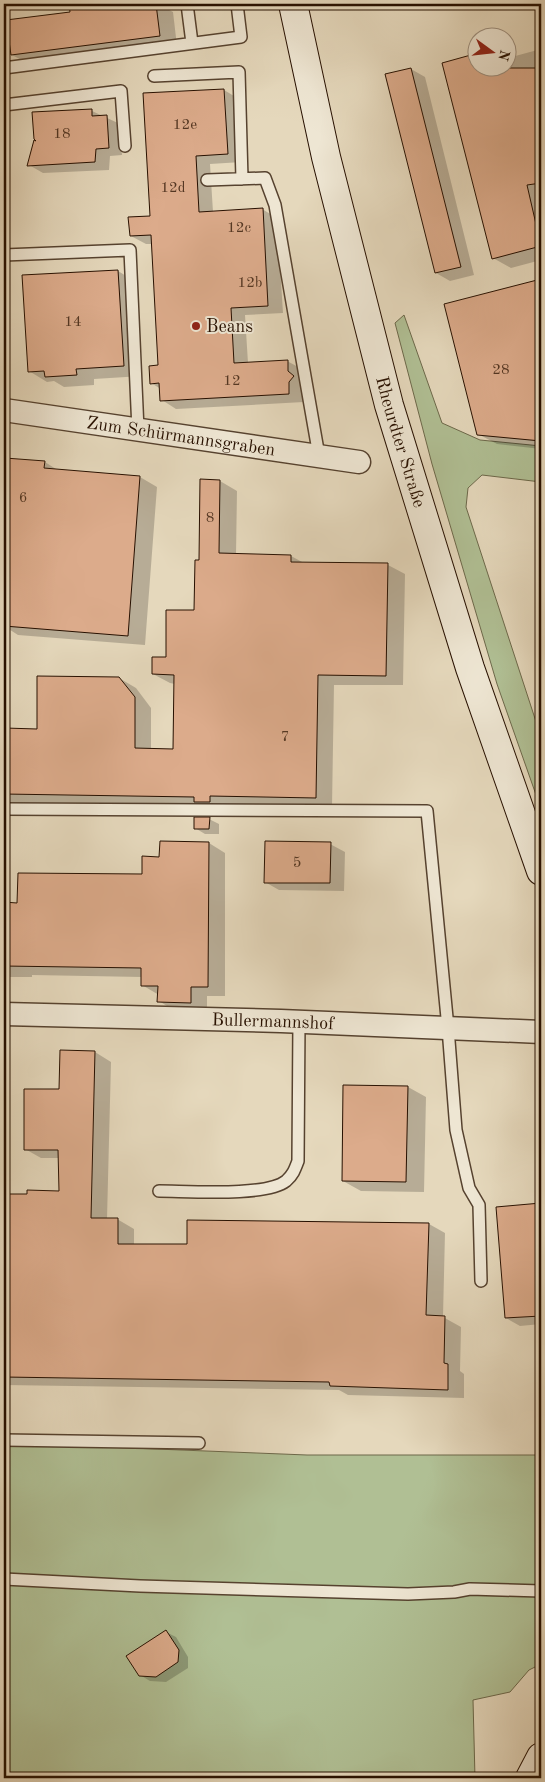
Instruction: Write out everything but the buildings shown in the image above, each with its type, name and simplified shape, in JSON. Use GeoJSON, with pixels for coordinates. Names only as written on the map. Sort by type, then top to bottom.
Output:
{"type":"FeatureCollection","features":[{"type":"Feature","properties":{"kind":"main road","name":"Rheurdter Straße"},"geometry":{"type":"LineString","coordinates":[[293,4],[326,157],[389,405],[470,668],[541,871]]}},
{"type":"Feature","properties":{"kind":"main road"},"geometry":{"type":"LineString","coordinates":[[530,1778],[541,1757]]}},
{"type":"Feature","properties":{"kind":"street","name":"Zum Schürmannsgraben"},"geometry":{"type":"LineString","coordinates":[[4,410],[359,462]]}},
{"type":"Feature","properties":{"kind":"street","name":"Bullermannshof"},"geometry":{"type":"LineString","coordinates":[[4,1014],[298,1022],[541,1032]]}},
{"type":"Feature","properties":{"kind":"lane"},"geometry":{"type":"LineString","coordinates":[[187,4],[192,43]]}},
{"type":"Feature","properties":{"kind":"lane"},"geometry":{"type":"LineString","coordinates":[[4,68],[242,37],[237,4]]}},
{"type":"Feature","properties":{"kind":"lane"},"geometry":{"type":"LineString","coordinates":[[154,76],[239,72],[242,178]]}},
{"type":"Feature","properties":{"kind":"lane"},"geometry":{"type":"LineString","coordinates":[[4,105],[121,91],[125,146]]}},
{"type":"Feature","properties":{"kind":"lane"},"geometry":{"type":"LineString","coordinates":[[207,180],[265,178],[275,205],[319,456]]}},
{"type":"Feature","properties":{"kind":"lane"},"geometry":{"type":"LineString","coordinates":[[4,255],[130,250],[138,430]]}},
{"type":"Feature","properties":{"kind":"lane"},"geometry":{"type":"LineString","coordinates":[[4,809],[427,811],[456,1130],[469,1188],[480,1205],[481,1281]]}},
{"type":"Feature","properties":{"kind":"lane"},"geometry":{"type":"LineString","coordinates":[[159,1192],[251,1191],[268,1189],[285,1182],[294,1173],[298,1161],[298,1022]]}},
{"type":"Feature","properties":{"kind":"lane"},"geometry":{"type":"LineString","coordinates":[[4,1440],[199,1443]]}},
{"type":"Feature","properties":{"kind":"lane"},"geometry":{"type":"LineString","coordinates":[[4,1579],[149,1586],[408,1594],[454,1592],[470,1589],[541,1591]]}},
{"type":"Feature","properties":{"kind":"green space"},"geometry":{"type":"Polygon","coordinates":[[[404,315],[442,423],[480,440],[541,446],[541,482],[482,475],[468,488],[466,507],[541,737],[541,809],[497,684],[432,464],[395,323],[404,315]]]}},
{"type":"Feature","properties":{"kind":"green space"},"geometry":{"type":"Polygon","coordinates":[[[4,1443],[307,1455],[541,1455],[541,1664],[529,1670],[510,1692],[473,1700],[475,1778],[4,1778],[4,1443]]]}},
{"type":"Feature","properties":{"kind":"place","name":"Beans"},"geometry":{"type":"Point","coordinates":[196,326]}}]}
